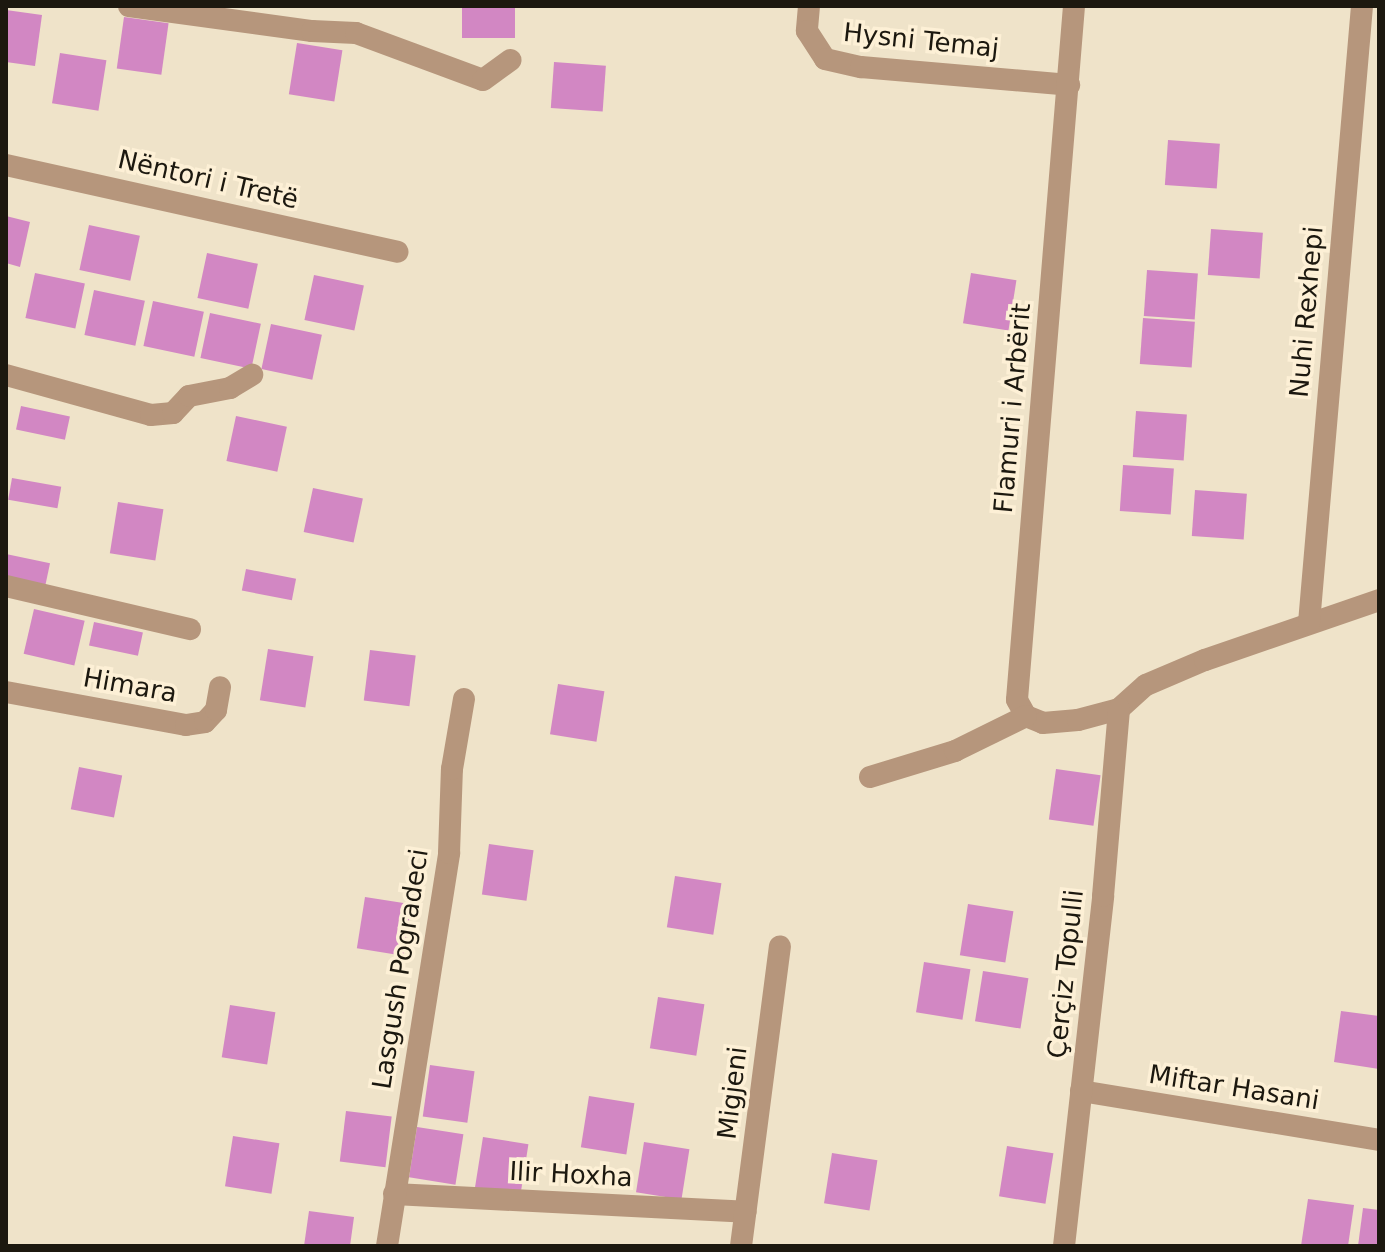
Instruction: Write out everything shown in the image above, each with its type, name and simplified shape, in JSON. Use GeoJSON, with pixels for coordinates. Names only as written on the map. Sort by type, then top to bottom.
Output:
{"type":"FeatureCollection","features":[{"type":"Feature","properties":{"kind":"street"},"geometry":{"type":"LineString","coordinates":[[129,6],[312,31],[356,33],[483,80],[511,60]]}},
{"type":"Feature","properties":{"kind":"street","name":"Hysni Temaj"},"geometry":{"type":"LineString","coordinates":[[809,6],[807,31],[825,59],[861,67],[1069,85]]}},
{"type":"Feature","properties":{"kind":"street","name":"Flamuri i Arbërit"},"geometry":{"type":"LineString","coordinates":[[1026,716],[1017,700],[1074,6]]}},
{"type":"Feature","properties":{"kind":"street","name":"Nuhi Rexhepi"},"geometry":{"type":"LineString","coordinates":[[1309,623],[1362,6]]}},
{"type":"Feature","properties":{"kind":"street","name":"Nëntori i Tretë"},"geometry":{"type":"LineString","coordinates":[[6,165],[397,252]]}},
{"type":"Feature","properties":{"kind":"street"},"geometry":{"type":"LineString","coordinates":[[6,375],[151,415],[173,413],[189,396],[230,388],[252,375]]}},
{"type":"Feature","properties":{"kind":"street"},"geometry":{"type":"LineString","coordinates":[[6,586],[190,629]]}},
{"type":"Feature","properties":{"kind":"street"},"geometry":{"type":"LineString","coordinates":[[870,777],[955,751],[1026,716],[1043,723],[1078,720],[1119,709],[1146,685],[1379,600]]}},
{"type":"Feature","properties":{"kind":"street","name":"Himara"},"geometry":{"type":"LineString","coordinates":[[6,692],[186,725],[205,722],[216,710],[220,687]]}},
{"type":"Feature","properties":{"kind":"street","name":"Lasgush Pogradeci"},"geometry":{"type":"LineString","coordinates":[[387,1246],[449,853],[452,769],[464,699]]}},
{"type":"Feature","properties":{"kind":"street","name":"Çerçiz Topulli"},"geometry":{"type":"LineString","coordinates":[[1064,1246],[1119,709]]}},
{"type":"Feature","properties":{"kind":"street","name":"Migjeni"},"geometry":{"type":"LineString","coordinates":[[741,1246],[780,947]]}},
{"type":"Feature","properties":{"kind":"street","name":"Miftar Hasani"},"geometry":{"type":"LineString","coordinates":[[1081,1091],[1379,1140]]}},
{"type":"Feature","properties":{"kind":"street","name":"Ilir Hoxha"},"geometry":{"type":"LineString","coordinates":[[394,1194],[746,1212]]}},
{"type":"Feature","properties":{"kind":"building"},"geometry":{"type":"Polygon","coordinates":[[[462,6],[515,6],[515,38],[462,38],[462,6]]]}},
{"type":"Feature","properties":{"kind":"building"},"geometry":{"type":"Polygon","coordinates":[[[6,10],[42,15],[35,66],[6,62],[6,10]]]}},
{"type":"Feature","properties":{"kind":"building"},"geometry":{"type":"Polygon","coordinates":[[[124,17],[169,23],[161,75],[117,68],[124,17]]]}},
{"type":"Feature","properties":{"kind":"building"},"geometry":{"type":"Polygon","coordinates":[[[297,43],[342,50],[334,102],[289,94],[297,43]]]}},
{"type":"Feature","properties":{"kind":"building"},"geometry":{"type":"Polygon","coordinates":[[[60,53],[106,60],[98,111],[52,103],[60,53]]]}},
{"type":"Feature","properties":{"kind":"building"},"geometry":{"type":"Polygon","coordinates":[[[554,62],[606,66],[603,112],[551,108],[554,62]]]}},
{"type":"Feature","properties":{"kind":"building"},"geometry":{"type":"Polygon","coordinates":[[[1168,140],[1220,144],[1217,189],[1165,185],[1168,140]]]}},
{"type":"Feature","properties":{"kind":"building"},"geometry":{"type":"Polygon","coordinates":[[[6,216],[30,222],[20,267],[6,263],[6,216]]]}},
{"type":"Feature","properties":{"kind":"building"},"geometry":{"type":"Polygon","coordinates":[[[89,225],[140,236],[130,281],[79,270],[89,225]]]}},
{"type":"Feature","properties":{"kind":"building"},"geometry":{"type":"Polygon","coordinates":[[[1211,229],[1263,233],[1260,279],[1208,275],[1211,229]]]}},
{"type":"Feature","properties":{"kind":"building"},"geometry":{"type":"Polygon","coordinates":[[[207,253],[258,264],[248,309],[197,298],[207,253]]]}},
{"type":"Feature","properties":{"kind":"building"},"geometry":{"type":"Polygon","coordinates":[[[1147,270],[1198,274],[1195,319],[1144,316],[1147,270]]]}},
{"type":"Feature","properties":{"kind":"building"},"geometry":{"type":"Polygon","coordinates":[[[35,273],[85,284],[75,329],[25,318],[35,273]]]}},
{"type":"Feature","properties":{"kind":"building"},"geometry":{"type":"Polygon","coordinates":[[[971,273],[1016,280],[1008,331],[963,323],[971,273]]]}},
{"type":"Feature","properties":{"kind":"building"},"geometry":{"type":"Polygon","coordinates":[[[314,275],[364,286],[354,331],[304,320],[314,275]]]}},
{"type":"Feature","properties":{"kind":"building"},"geometry":{"type":"Polygon","coordinates":[[[94,290],[145,301],[135,346],[84,335],[94,290]]]}},
{"type":"Feature","properties":{"kind":"building"},"geometry":{"type":"Polygon","coordinates":[[[153,301],[204,312],[194,357],[143,346],[153,301]]]}},
{"type":"Feature","properties":{"kind":"building"},"geometry":{"type":"Polygon","coordinates":[[[210,313],[261,324],[251,369],[200,358],[210,313]]]}},
{"type":"Feature","properties":{"kind":"building"},"geometry":{"type":"Polygon","coordinates":[[[1143,318],[1195,322],[1192,368],[1140,364],[1143,318]]]}},
{"type":"Feature","properties":{"kind":"building"},"geometry":{"type":"Polygon","coordinates":[[[271,324],[322,335],[312,380],[261,369],[271,324]]]}},
{"type":"Feature","properties":{"kind":"building"},"geometry":{"type":"Polygon","coordinates":[[[21,406],[70,416],[65,440],[16,429],[21,406]]]}},
{"type":"Feature","properties":{"kind":"building"},"geometry":{"type":"Polygon","coordinates":[[[1136,411],[1187,415],[1184,460],[1133,457],[1136,411]]]}},
{"type":"Feature","properties":{"kind":"building"},"geometry":{"type":"Polygon","coordinates":[[[236,416],[287,427],[277,472],[226,461],[236,416]]]}},
{"type":"Feature","properties":{"kind":"building"},"geometry":{"type":"Polygon","coordinates":[[[1123,465],[1174,469],[1171,514],[1120,511],[1123,465]]]}},
{"type":"Feature","properties":{"kind":"building"},"geometry":{"type":"Polygon","coordinates":[[[12,478],[61,487],[57,508],[8,500],[12,478]]]}},
{"type":"Feature","properties":{"kind":"building"},"geometry":{"type":"Polygon","coordinates":[[[313,488],[363,499],[354,543],[304,532],[313,488]]]}},
{"type":"Feature","properties":{"kind":"building"},"geometry":{"type":"Polygon","coordinates":[[[1195,490],[1247,494],[1244,540],[1192,536],[1195,490]]]}},
{"type":"Feature","properties":{"kind":"building"},"geometry":{"type":"Polygon","coordinates":[[[118,502],[163,509],[155,561],[110,553],[118,502]]]}},
{"type":"Feature","properties":{"kind":"building"},"geometry":{"type":"Polygon","coordinates":[[[6,554],[50,563],[45,586],[6,578],[6,554]]]}},
{"type":"Feature","properties":{"kind":"building"},"geometry":{"type":"Polygon","coordinates":[[[246,569],[296,579],[292,600],[242,591],[246,569]]]}},
{"type":"Feature","properties":{"kind":"building"},"geometry":{"type":"Polygon","coordinates":[[[34,609],[85,621],[74,666],[24,654],[34,609]]]}},
{"type":"Feature","properties":{"kind":"building"},"geometry":{"type":"Polygon","coordinates":[[[94,622],[143,632],[138,656],[89,645],[94,622]]]}},
{"type":"Feature","properties":{"kind":"building"},"geometry":{"type":"Polygon","coordinates":[[[268,649],[313,656],[305,708],[260,700],[268,649]]]}},
{"type":"Feature","properties":{"kind":"building"},"geometry":{"type":"Polygon","coordinates":[[[370,650],[416,656],[409,706],[364,701],[370,650]]]}},
{"type":"Feature","properties":{"kind":"building"},"geometry":{"type":"Polygon","coordinates":[[[558,684],[604,691],[596,742],[550,734],[558,684]]]}},
{"type":"Feature","properties":{"kind":"building"},"geometry":{"type":"Polygon","coordinates":[[[79,767],[122,775],[114,818],[71,809],[79,767]]]}},
{"type":"Feature","properties":{"kind":"building"},"geometry":{"type":"Polygon","coordinates":[[[1056,769],[1101,775],[1093,826],[1049,820],[1056,769]]]}},
{"type":"Feature","properties":{"kind":"building"},"geometry":{"type":"Polygon","coordinates":[[[489,844],[534,850],[526,901],[482,895],[489,844]]]}},
{"type":"Feature","properties":{"kind":"building"},"geometry":{"type":"Polygon","coordinates":[[[675,876],[721,883],[713,935],[667,927],[675,876]]]}},
{"type":"Feature","properties":{"kind":"building"},"geometry":{"type":"Polygon","coordinates":[[[365,897],[411,904],[403,956],[357,948],[365,897]]]}},
{"type":"Feature","properties":{"kind":"building"},"geometry":{"type":"Polygon","coordinates":[[[968,904],[1013,911],[1005,963],[960,955],[968,904]]]}},
{"type":"Feature","properties":{"kind":"building"},"geometry":{"type":"Polygon","coordinates":[[[924,962],[970,969],[962,1020],[916,1012],[924,962]]]}},
{"type":"Feature","properties":{"kind":"building"},"geometry":{"type":"Polygon","coordinates":[[[983,971],[1028,978],[1020,1029],[975,1021],[983,971]]]}},
{"type":"Feature","properties":{"kind":"building"},"geometry":{"type":"Polygon","coordinates":[[[658,997],[704,1004],[696,1056],[650,1048],[658,997]]]}},
{"type":"Feature","properties":{"kind":"building"},"geometry":{"type":"Polygon","coordinates":[[[230,1005],[275,1012],[267,1065],[222,1057],[230,1005]]]}},
{"type":"Feature","properties":{"kind":"building"},"geometry":{"type":"Polygon","coordinates":[[[1341,1011],[1379,1016],[1379,1069],[1334,1062],[1341,1011]]]}},
{"type":"Feature","properties":{"kind":"building"},"geometry":{"type":"Polygon","coordinates":[[[430,1065],[475,1071],[467,1123],[423,1116],[430,1065]]]}},
{"type":"Feature","properties":{"kind":"building"},"geometry":{"type":"Polygon","coordinates":[[[589,1096],[634,1103],[626,1155],[581,1147],[589,1096]]]}},
{"type":"Feature","properties":{"kind":"building"},"geometry":{"type":"Polygon","coordinates":[[[346,1111],[392,1117],[385,1167],[340,1162],[346,1111]]]}},
{"type":"Feature","properties":{"kind":"building"},"geometry":{"type":"Polygon","coordinates":[[[417,1127],[463,1134],[455,1185],[409,1177],[417,1127]]]}},
{"type":"Feature","properties":{"kind":"building"},"geometry":{"type":"Polygon","coordinates":[[[233,1136],[279,1143],[271,1194],[225,1186],[233,1136]]]}},
{"type":"Feature","properties":{"kind":"building"},"geometry":{"type":"Polygon","coordinates":[[[483,1137],[528,1144],[520,1196],[475,1188],[483,1137]]]}},
{"type":"Feature","properties":{"kind":"building"},"geometry":{"type":"Polygon","coordinates":[[[644,1142],[689,1149],[681,1200],[636,1192],[644,1142]]]}},
{"type":"Feature","properties":{"kind":"building"},"geometry":{"type":"Polygon","coordinates":[[[1007,1146],[1053,1153],[1045,1204],[999,1196],[1007,1146]]]}},
{"type":"Feature","properties":{"kind":"building"},"geometry":{"type":"Polygon","coordinates":[[[832,1153],[877,1160],[869,1211],[824,1203],[832,1153]]]}},
{"type":"Feature","properties":{"kind":"building"},"geometry":{"type":"Polygon","coordinates":[[[1308,1199],[1354,1205],[1348,1246],[1301,1246],[1308,1199]]]}},
{"type":"Feature","properties":{"kind":"building"},"geometry":{"type":"Polygon","coordinates":[[[1363,1208],[1379,1210],[1379,1246],[1358,1246],[1363,1208]]]}},
{"type":"Feature","properties":{"kind":"building"},"geometry":{"type":"Polygon","coordinates":[[[309,1211],[354,1217],[350,1246],[304,1246],[309,1211]]]}}]}
